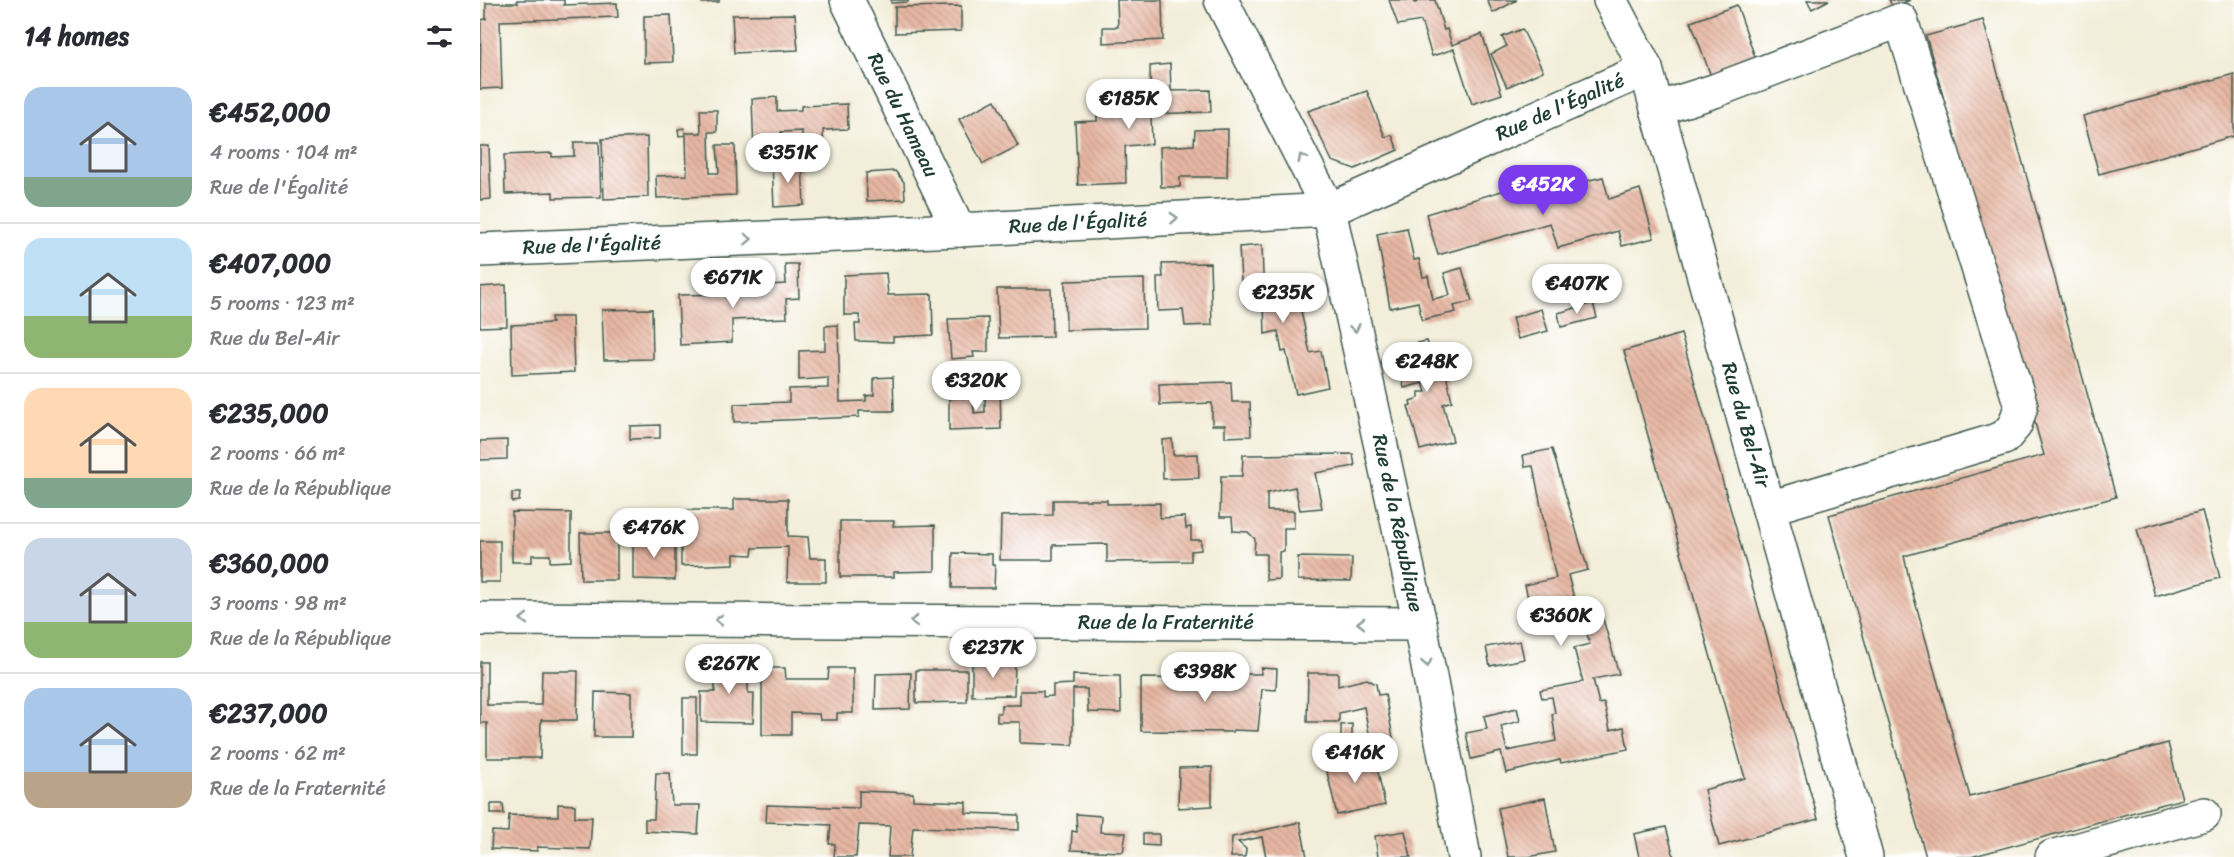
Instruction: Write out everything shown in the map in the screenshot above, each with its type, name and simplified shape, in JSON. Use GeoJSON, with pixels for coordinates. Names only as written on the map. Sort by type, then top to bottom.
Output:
{"type":"FeatureCollection","features":[{"type":"Feature","properties":{"kind":"street","name":"Rue du Hameau"},"geometry":{"type":"LineString","coordinates":[[847,0],[959,230]]}},
{"type":"Feature","properties":{"kind":"street","name":"Rue de la République"},"geometry":{"type":"LineString","coordinates":[[1221,0],[1329,210],[1420,624],[1464,857]]}},
{"type":"Feature","properties":{"kind":"street","name":"Rue du Bel-Air"},"geometry":{"type":"LineString","coordinates":[[1610,0],[1646,69],[1866,857]]}},
{"type":"Feature","properties":{"kind":"street"},"geometry":{"type":"LineString","coordinates":[[1657,109],[1714,91],[1901,20],[2021,406],[2015,425],[2004,438],[1769,508]]}},
{"type":"Feature","properties":{"kind":"street","name":"Rue de l'Égalité"},"geometry":{"type":"LineString","coordinates":[[480,250],[959,230],[1329,210],[1646,69]]}},
{"type":"Feature","properties":{"kind":"street","name":"Rue de la Fraternité"},"geometry":{"type":"LineString","coordinates":[[480,619],[1420,624]]}},
{"type":"Feature","properties":{"kind":"street"},"geometry":{"type":"LineString","coordinates":[[2052,857],[2204,814]]}},
{"type":"Feature","properties":{"kind":"building"},"geometry":{"type":"Polygon","coordinates":[[[517,0],[564,0],[564,5],[617,3],[618,17],[500,21],[502,88],[480,89],[481,20],[486,19],[486,3],[518,3],[517,0]]]}},
{"type":"Feature","properties":{"kind":"building"},"geometry":{"type":"Polygon","coordinates":[[[701,0],[719,0],[719,2],[702,3],[701,0]]]}},
{"type":"Feature","properties":{"kind":"building"},"geometry":{"type":"Polygon","coordinates":[[[891,0],[908,0],[908,2],[891,3],[891,0]]]}},
{"type":"Feature","properties":{"kind":"building"},"geometry":{"type":"Polygon","coordinates":[[[1117,0],[1162,0],[1163,40],[1103,43],[1103,27],[1118,27],[1117,0]]]}},
{"type":"Feature","properties":{"kind":"building"},"geometry":{"type":"Polygon","coordinates":[[[1389,0],[1413,0],[1415,3],[1422,0],[1435,0],[1444,30],[1447,29],[1452,45],[1482,34],[1502,94],[1472,104],[1454,49],[1432,56],[1421,21],[1398,25],[1389,0]]]}},
{"type":"Feature","properties":{"kind":"building"},"geometry":{"type":"Polygon","coordinates":[[[1487,0],[1517,0],[1493,13],[1487,0]]]}},
{"type":"Feature","properties":{"kind":"building"},"geometry":{"type":"Polygon","coordinates":[[[1807,0],[1829,0],[1812,9],[1807,0]]]}},
{"type":"Feature","properties":{"kind":"building"},"geometry":{"type":"Polygon","coordinates":[[[1889,0],[1910,0],[1893,7],[1889,0]]]}},
{"type":"Feature","properties":{"kind":"building"},"geometry":{"type":"Polygon","coordinates":[[[1737,5],[1757,63],[1712,79],[1691,22],[1737,5]]]}},
{"type":"Feature","properties":{"kind":"building"},"geometry":{"type":"Polygon","coordinates":[[[961,6],[961,31],[895,33],[895,7],[961,6]]]}},
{"type":"Feature","properties":{"kind":"building"},"geometry":{"type":"Polygon","coordinates":[[[795,14],[798,50],[734,53],[732,15],[795,14]]]}},
{"type":"Feature","properties":{"kind":"building"},"geometry":{"type":"Polygon","coordinates":[[[671,15],[673,62],[644,63],[644,16],[671,15]]]}},
{"type":"Feature","properties":{"kind":"building"},"geometry":{"type":"Polygon","coordinates":[[[1983,20],[2116,497],[1904,556],[1911,587],[1970,797],[2168,743],[2182,799],[1971,857],[1926,857],[1829,515],[2044,455],[1926,36],[1983,20]]]}},
{"type":"Feature","properties":{"kind":"building"},"geometry":{"type":"Polygon","coordinates":[[[1522,29],[1543,71],[1507,87],[1491,54],[1507,46],[1502,37],[1522,29]]]}},
{"type":"Feature","properties":{"kind":"building"},"geometry":{"type":"Polygon","coordinates":[[[1170,64],[1171,91],[1210,90],[1211,112],[1151,114],[1152,144],[1125,146],[1126,183],[1078,185],[1075,122],[1097,121],[1097,113],[1151,111],[1150,66],[1170,64]]]}},
{"type":"Feature","properties":{"kind":"building"},"geometry":{"type":"Polygon","coordinates":[[[2234,74],[2234,136],[2099,174],[2083,116],[2234,74]]]}},
{"type":"Feature","properties":{"kind":"building"},"geometry":{"type":"Polygon","coordinates":[[[1367,91],[1385,137],[1392,135],[1398,150],[1355,169],[1332,161],[1308,111],[1367,91]]]}},
{"type":"Feature","properties":{"kind":"building"},"geometry":{"type":"Polygon","coordinates":[[[777,97],[777,111],[801,110],[801,106],[847,104],[848,129],[823,130],[824,161],[808,161],[807,153],[802,153],[802,131],[781,132],[782,152],[754,153],[752,99],[777,97]]]}},
{"type":"Feature","properties":{"kind":"building"},"geometry":{"type":"Polygon","coordinates":[[[995,100],[1018,146],[983,164],[959,119],[995,100]]]}},
{"type":"Feature","properties":{"kind":"building"},"geometry":{"type":"Polygon","coordinates":[[[700,110],[717,110],[717,132],[709,132],[710,173],[719,173],[717,145],[735,145],[736,195],[657,198],[656,176],[687,175],[686,135],[679,136],[678,129],[684,128],[685,133],[701,133],[700,110]]]}},
{"type":"Feature","properties":{"kind":"building"},"geometry":{"type":"Polygon","coordinates":[[[1228,129],[1227,177],[1180,177],[1180,187],[1161,187],[1160,147],[1194,145],[1195,130],[1228,129]]]}},
{"type":"Feature","properties":{"kind":"building"},"geometry":{"type":"Polygon","coordinates":[[[647,137],[648,197],[604,199],[602,139],[647,137]]]}},
{"type":"Feature","properties":{"kind":"building"},"geometry":{"type":"Polygon","coordinates":[[[574,142],[599,142],[601,197],[553,198],[553,192],[505,194],[504,155],[552,153],[552,157],[574,156],[574,142]]]}},
{"type":"Feature","properties":{"kind":"building"},"geometry":{"type":"Polygon","coordinates":[[[480,146],[489,146],[491,199],[480,200],[480,146]]]}},
{"type":"Feature","properties":{"kind":"building"},"geometry":{"type":"Polygon","coordinates":[[[802,162],[804,205],[774,207],[772,163],[802,162]]]}},
{"type":"Feature","properties":{"kind":"building"},"geometry":{"type":"Polygon","coordinates":[[[895,171],[904,182],[905,199],[867,201],[866,173],[895,171]]]}},
{"type":"Feature","properties":{"kind":"building"},"geometry":{"type":"Polygon","coordinates":[[[1603,177],[1609,199],[1640,189],[1654,238],[1622,246],[1618,231],[1558,248],[1550,223],[1438,255],[1426,214],[1538,180],[1542,195],[1564,188],[1563,186],[1603,177]]]}},
{"type":"Feature","properties":{"kind":"building"},"geometry":{"type":"Polygon","coordinates":[[[1407,228],[1414,260],[1419,259],[1423,277],[1428,276],[1433,299],[1450,295],[1444,273],[1462,268],[1472,301],[1454,306],[1456,312],[1422,320],[1418,302],[1390,308],[1377,234],[1407,228]]]}},
{"type":"Feature","properties":{"kind":"building"},"geometry":{"type":"Polygon","coordinates":[[[1262,245],[1264,304],[1245,305],[1239,247],[1262,245]]]}},
{"type":"Feature","properties":{"kind":"building"},"geometry":{"type":"Polygon","coordinates":[[[1210,263],[1212,325],[1185,326],[1183,310],[1158,311],[1157,277],[1163,277],[1162,264],[1210,263]]]}},
{"type":"Feature","properties":{"kind":"building"},"geometry":{"type":"Polygon","coordinates":[[[785,264],[798,264],[799,298],[786,299],[787,318],[732,320],[732,342],[680,345],[678,295],[731,294],[731,287],[786,284],[785,264]]]}},
{"type":"Feature","properties":{"kind":"building"},"geometry":{"type":"Polygon","coordinates":[[[886,273],[888,295],[932,294],[933,335],[893,337],[893,342],[856,341],[855,324],[860,324],[859,315],[844,315],[844,275],[886,273]]]}},
{"type":"Feature","properties":{"kind":"building"},"geometry":{"type":"Polygon","coordinates":[[[1144,279],[1145,328],[1066,330],[1065,281],[1144,279]]]}},
{"type":"Feature","properties":{"kind":"building"},"geometry":{"type":"Polygon","coordinates":[[[506,285],[507,326],[480,327],[480,287],[506,285]]]}},
{"type":"Feature","properties":{"kind":"building"},"geometry":{"type":"Polygon","coordinates":[[[997,289],[1051,289],[1052,337],[999,338],[997,289]]]}},
{"type":"Feature","properties":{"kind":"building"},"geometry":{"type":"Polygon","coordinates":[[[1298,297],[1310,353],[1321,351],[1328,387],[1296,394],[1286,351],[1282,352],[1278,331],[1265,334],[1264,304],[1298,297]]]}},
{"type":"Feature","properties":{"kind":"building"},"geometry":{"type":"Polygon","coordinates":[[[1593,303],[1597,318],[1561,327],[1558,313],[1593,303]]]}},
{"type":"Feature","properties":{"kind":"building"},"geometry":{"type":"Polygon","coordinates":[[[652,309],[653,359],[604,360],[602,310],[652,309]]]}},
{"type":"Feature","properties":{"kind":"building"},"geometry":{"type":"Polygon","coordinates":[[[1541,309],[1548,331],[1518,339],[1512,318],[1541,309]]]}},
{"type":"Feature","properties":{"kind":"building"},"geometry":{"type":"Polygon","coordinates":[[[551,317],[572,317],[574,372],[512,375],[511,325],[552,323],[551,317]]]}},
{"type":"Feature","properties":{"kind":"building"},"geometry":{"type":"Polygon","coordinates":[[[988,318],[988,352],[973,352],[974,357],[951,359],[948,319],[988,318]]]}},
{"type":"Feature","properties":{"kind":"building"},"geometry":{"type":"Polygon","coordinates":[[[838,325],[840,402],[866,401],[866,396],[874,395],[874,378],[893,377],[894,411],[859,411],[859,417],[734,422],[734,404],[789,402],[789,389],[828,388],[828,378],[799,380],[799,351],[825,350],[825,326],[838,325]]]}},
{"type":"Feature","properties":{"kind":"building"},"geometry":{"type":"Polygon","coordinates":[[[1681,334],[1818,819],[1719,846],[1704,790],[1745,778],[1624,351],[1681,334]]]}},
{"type":"Feature","properties":{"kind":"building"},"geometry":{"type":"Polygon","coordinates":[[[1427,341],[1431,353],[1441,351],[1452,401],[1443,404],[1453,441],[1420,450],[1408,406],[1411,405],[1410,401],[1419,398],[1419,392],[1426,392],[1423,383],[1404,388],[1395,348],[1427,341]]]}},
{"type":"Feature","properties":{"kind":"building"},"geometry":{"type":"Polygon","coordinates":[[[1231,382],[1232,402],[1250,402],[1251,436],[1225,437],[1225,425],[1212,425],[1212,403],[1160,405],[1159,384],[1231,382]]]}},
{"type":"Feature","properties":{"kind":"building"},"geometry":{"type":"Polygon","coordinates":[[[1000,384],[1001,429],[949,431],[949,398],[973,397],[974,413],[985,412],[985,385],[1000,384]]]}},
{"type":"Feature","properties":{"kind":"building"},"geometry":{"type":"Polygon","coordinates":[[[660,425],[660,438],[630,439],[630,426],[660,425]]]}},
{"type":"Feature","properties":{"kind":"building"},"geometry":{"type":"Polygon","coordinates":[[[1172,439],[1173,455],[1198,454],[1199,478],[1163,479],[1162,440],[1172,439]]]}},
{"type":"Feature","properties":{"kind":"building"},"geometry":{"type":"Polygon","coordinates":[[[507,440],[507,459],[480,460],[480,441],[507,440]]]}},
{"type":"Feature","properties":{"kind":"building"},"geometry":{"type":"Polygon","coordinates":[[[1552,449],[1588,570],[1568,575],[1578,614],[1600,609],[1619,674],[1593,679],[1599,704],[1604,703],[1610,730],[1624,727],[1628,749],[1561,763],[1560,760],[1506,773],[1501,752],[1471,759],[1466,733],[1487,729],[1484,716],[1517,708],[1520,721],[1501,726],[1507,751],[1556,741],[1552,697],[1542,698],[1540,690],[1583,682],[1574,648],[1590,644],[1585,627],[1570,630],[1567,617],[1534,624],[1525,585],[1556,578],[1533,466],[1525,467],[1523,455],[1552,449]]]}},
{"type":"Feature","properties":{"kind":"building"},"geometry":{"type":"Polygon","coordinates":[[[1353,454],[1355,466],[1315,473],[1322,508],[1300,510],[1295,487],[1267,493],[1267,511],[1294,511],[1294,528],[1284,528],[1284,551],[1279,552],[1279,579],[1266,580],[1266,554],[1254,554],[1255,539],[1248,532],[1233,531],[1232,517],[1220,517],[1221,476],[1242,476],[1243,455],[1353,454]]]}},
{"type":"Feature","properties":{"kind":"building"},"geometry":{"type":"Polygon","coordinates":[[[512,493],[520,493],[519,501],[512,502],[512,493]]]}},
{"type":"Feature","properties":{"kind":"building"},"geometry":{"type":"Polygon","coordinates":[[[734,499],[788,499],[788,536],[808,537],[810,558],[826,558],[826,582],[787,582],[788,547],[753,548],[752,555],[734,554],[734,564],[681,566],[681,510],[734,510],[734,499]]]}},
{"type":"Feature","properties":{"kind":"building"},"geometry":{"type":"Polygon","coordinates":[[[1053,500],[1107,500],[1107,504],[1160,503],[1160,518],[1185,517],[1186,528],[1191,527],[1191,540],[1201,540],[1201,550],[1191,551],[1191,561],[1107,562],[1107,544],[1053,545],[1053,560],[1000,560],[1001,516],[1053,515],[1053,500]]]}},
{"type":"Feature","properties":{"kind":"building"},"geometry":{"type":"Polygon","coordinates":[[[2202,511],[2220,578],[2155,596],[2137,529],[2202,511]]]}},
{"type":"Feature","properties":{"kind":"building"},"geometry":{"type":"Polygon","coordinates":[[[512,512],[571,513],[571,561],[550,562],[550,555],[532,555],[532,562],[512,562],[512,512]]]}},
{"type":"Feature","properties":{"kind":"building"},"geometry":{"type":"Polygon","coordinates":[[[840,521],[894,521],[893,526],[935,525],[935,571],[894,572],[894,577],[840,577],[840,521]]]}},
{"type":"Feature","properties":{"kind":"building"},"geometry":{"type":"Polygon","coordinates":[[[580,533],[617,533],[617,580],[581,580],[580,533]]]}},
{"type":"Feature","properties":{"kind":"building"},"geometry":{"type":"Polygon","coordinates":[[[633,538],[675,538],[675,580],[633,579],[633,538]]]}},
{"type":"Feature","properties":{"kind":"building"},"geometry":{"type":"Polygon","coordinates":[[[480,541],[500,541],[500,582],[480,582],[480,541]]]}},
{"type":"Feature","properties":{"kind":"building"},"geometry":{"type":"Polygon","coordinates":[[[953,553],[992,554],[992,565],[995,565],[994,588],[952,588],[953,553]]]}},
{"type":"Feature","properties":{"kind":"building"},"geometry":{"type":"Polygon","coordinates":[[[1298,557],[1352,558],[1351,581],[1298,580],[1298,557]]]}},
{"type":"Feature","properties":{"kind":"building"},"geometry":{"type":"Polygon","coordinates":[[[1520,641],[1524,659],[1490,666],[1486,647],[1520,641]]]}},
{"type":"Feature","properties":{"kind":"building"},"geometry":{"type":"Polygon","coordinates":[[[715,660],[748,660],[748,693],[754,693],[753,723],[701,722],[701,692],[715,692],[715,660]]]}},
{"type":"Feature","properties":{"kind":"building"},"geometry":{"type":"Polygon","coordinates":[[[480,662],[487,662],[487,705],[541,705],[542,671],[578,671],[577,720],[541,720],[540,758],[487,758],[487,723],[480,723],[480,662]]]}},
{"type":"Feature","properties":{"kind":"building"},"geometry":{"type":"Polygon","coordinates":[[[1015,663],[1014,695],[972,696],[972,664],[1015,663]]]}},
{"type":"Feature","properties":{"kind":"building"},"geometry":{"type":"Polygon","coordinates":[[[762,668],[785,668],[786,679],[828,679],[829,668],[853,668],[853,713],[837,713],[837,720],[820,720],[819,714],[791,713],[791,735],[762,735],[762,668]]]}},
{"type":"Feature","properties":{"kind":"building"},"geometry":{"type":"Polygon","coordinates":[[[1261,668],[1277,669],[1276,690],[1262,689],[1258,731],[1141,731],[1141,678],[1234,679],[1234,674],[1261,674],[1261,668]]]}},
{"type":"Feature","properties":{"kind":"building"},"geometry":{"type":"Polygon","coordinates":[[[916,670],[967,670],[967,702],[916,703],[916,670]]]}},
{"type":"Feature","properties":{"kind":"building"},"geometry":{"type":"Polygon","coordinates":[[[911,673],[910,709],[875,710],[876,674],[911,673]]]}},
{"type":"Feature","properties":{"kind":"building"},"geometry":{"type":"Polygon","coordinates":[[[1308,673],[1338,673],[1338,686],[1367,679],[1376,684],[1378,695],[1385,694],[1394,743],[1372,748],[1364,707],[1339,713],[1339,722],[1307,722],[1308,673]]]}},
{"type":"Feature","properties":{"kind":"building"},"geometry":{"type":"Polygon","coordinates":[[[1073,675],[1120,676],[1121,713],[1088,712],[1087,689],[1073,689],[1073,745],[1020,743],[1020,722],[997,722],[997,713],[1001,713],[1001,705],[1020,705],[1020,691],[1043,691],[1043,697],[1053,696],[1053,685],[1073,684],[1073,675]]]}},
{"type":"Feature","properties":{"kind":"building"},"geometry":{"type":"Polygon","coordinates":[[[595,692],[631,693],[631,737],[594,737],[595,692]]]}},
{"type":"Feature","properties":{"kind":"building"},"geometry":{"type":"Polygon","coordinates":[[[683,698],[697,698],[697,754],[683,754],[683,698]]]}},
{"type":"Feature","properties":{"kind":"building"},"geometry":{"type":"Polygon","coordinates":[[[1352,724],[1352,752],[1341,752],[1341,725],[1352,724]]]}},
{"type":"Feature","properties":{"kind":"building"},"geometry":{"type":"Polygon","coordinates":[[[1374,753],[1385,805],[1337,815],[1325,763],[1374,753]]]}},
{"type":"Feature","properties":{"kind":"building"},"geometry":{"type":"Polygon","coordinates":[[[1212,767],[1212,806],[1178,808],[1179,768],[1212,767]]]}},
{"type":"Feature","properties":{"kind":"building"},"geometry":{"type":"Polygon","coordinates":[[[656,773],[670,773],[672,805],[700,805],[698,834],[645,831],[645,819],[654,819],[656,773]]]}},
{"type":"Feature","properties":{"kind":"building"},"geometry":{"type":"Polygon","coordinates":[[[859,791],[913,793],[913,800],[966,802],[966,813],[1019,815],[1019,830],[913,827],[910,857],[888,857],[890,826],[859,825],[856,857],[834,857],[835,844],[829,844],[831,825],[766,822],[767,805],[859,808],[859,791]]]}},
{"type":"Feature","properties":{"kind":"building"},"geometry":{"type":"Polygon","coordinates":[[[1545,798],[1555,852],[1528,857],[1508,857],[1498,808],[1545,798]]]}},
{"type":"Feature","properties":{"kind":"building"},"geometry":{"type":"Polygon","coordinates":[[[491,804],[503,804],[504,814],[491,814],[491,804]]]}},
{"type":"Feature","properties":{"kind":"building"},"geometry":{"type":"Polygon","coordinates":[[[558,804],[575,805],[575,817],[592,817],[590,849],[537,847],[537,851],[491,849],[492,831],[508,832],[509,815],[558,816],[558,804]]]}},
{"type":"Feature","properties":{"kind":"building"},"geometry":{"type":"Polygon","coordinates":[[[1076,814],[1101,816],[1100,832],[1126,833],[1123,852],[1071,850],[1072,831],[1077,832],[1076,814]]]}},
{"type":"Feature","properties":{"kind":"building"},"geometry":{"type":"Polygon","coordinates":[[[1300,822],[1307,857],[1266,857],[1262,837],[1238,842],[1246,849],[1245,857],[1231,857],[1232,837],[1300,822]]]}},
{"type":"Feature","properties":{"kind":"building"},"geometry":{"type":"Polygon","coordinates":[[[1666,827],[1674,857],[1639,857],[1634,834],[1666,827]]]}},
{"type":"Feature","properties":{"kind":"building"},"geometry":{"type":"Polygon","coordinates":[[[1405,831],[1411,857],[1378,857],[1375,836],[1405,831]]]}},
{"type":"Feature","properties":{"kind":"building"},"geometry":{"type":"Polygon","coordinates":[[[1143,834],[1159,834],[1159,846],[1143,845],[1143,834]]]}}]}
